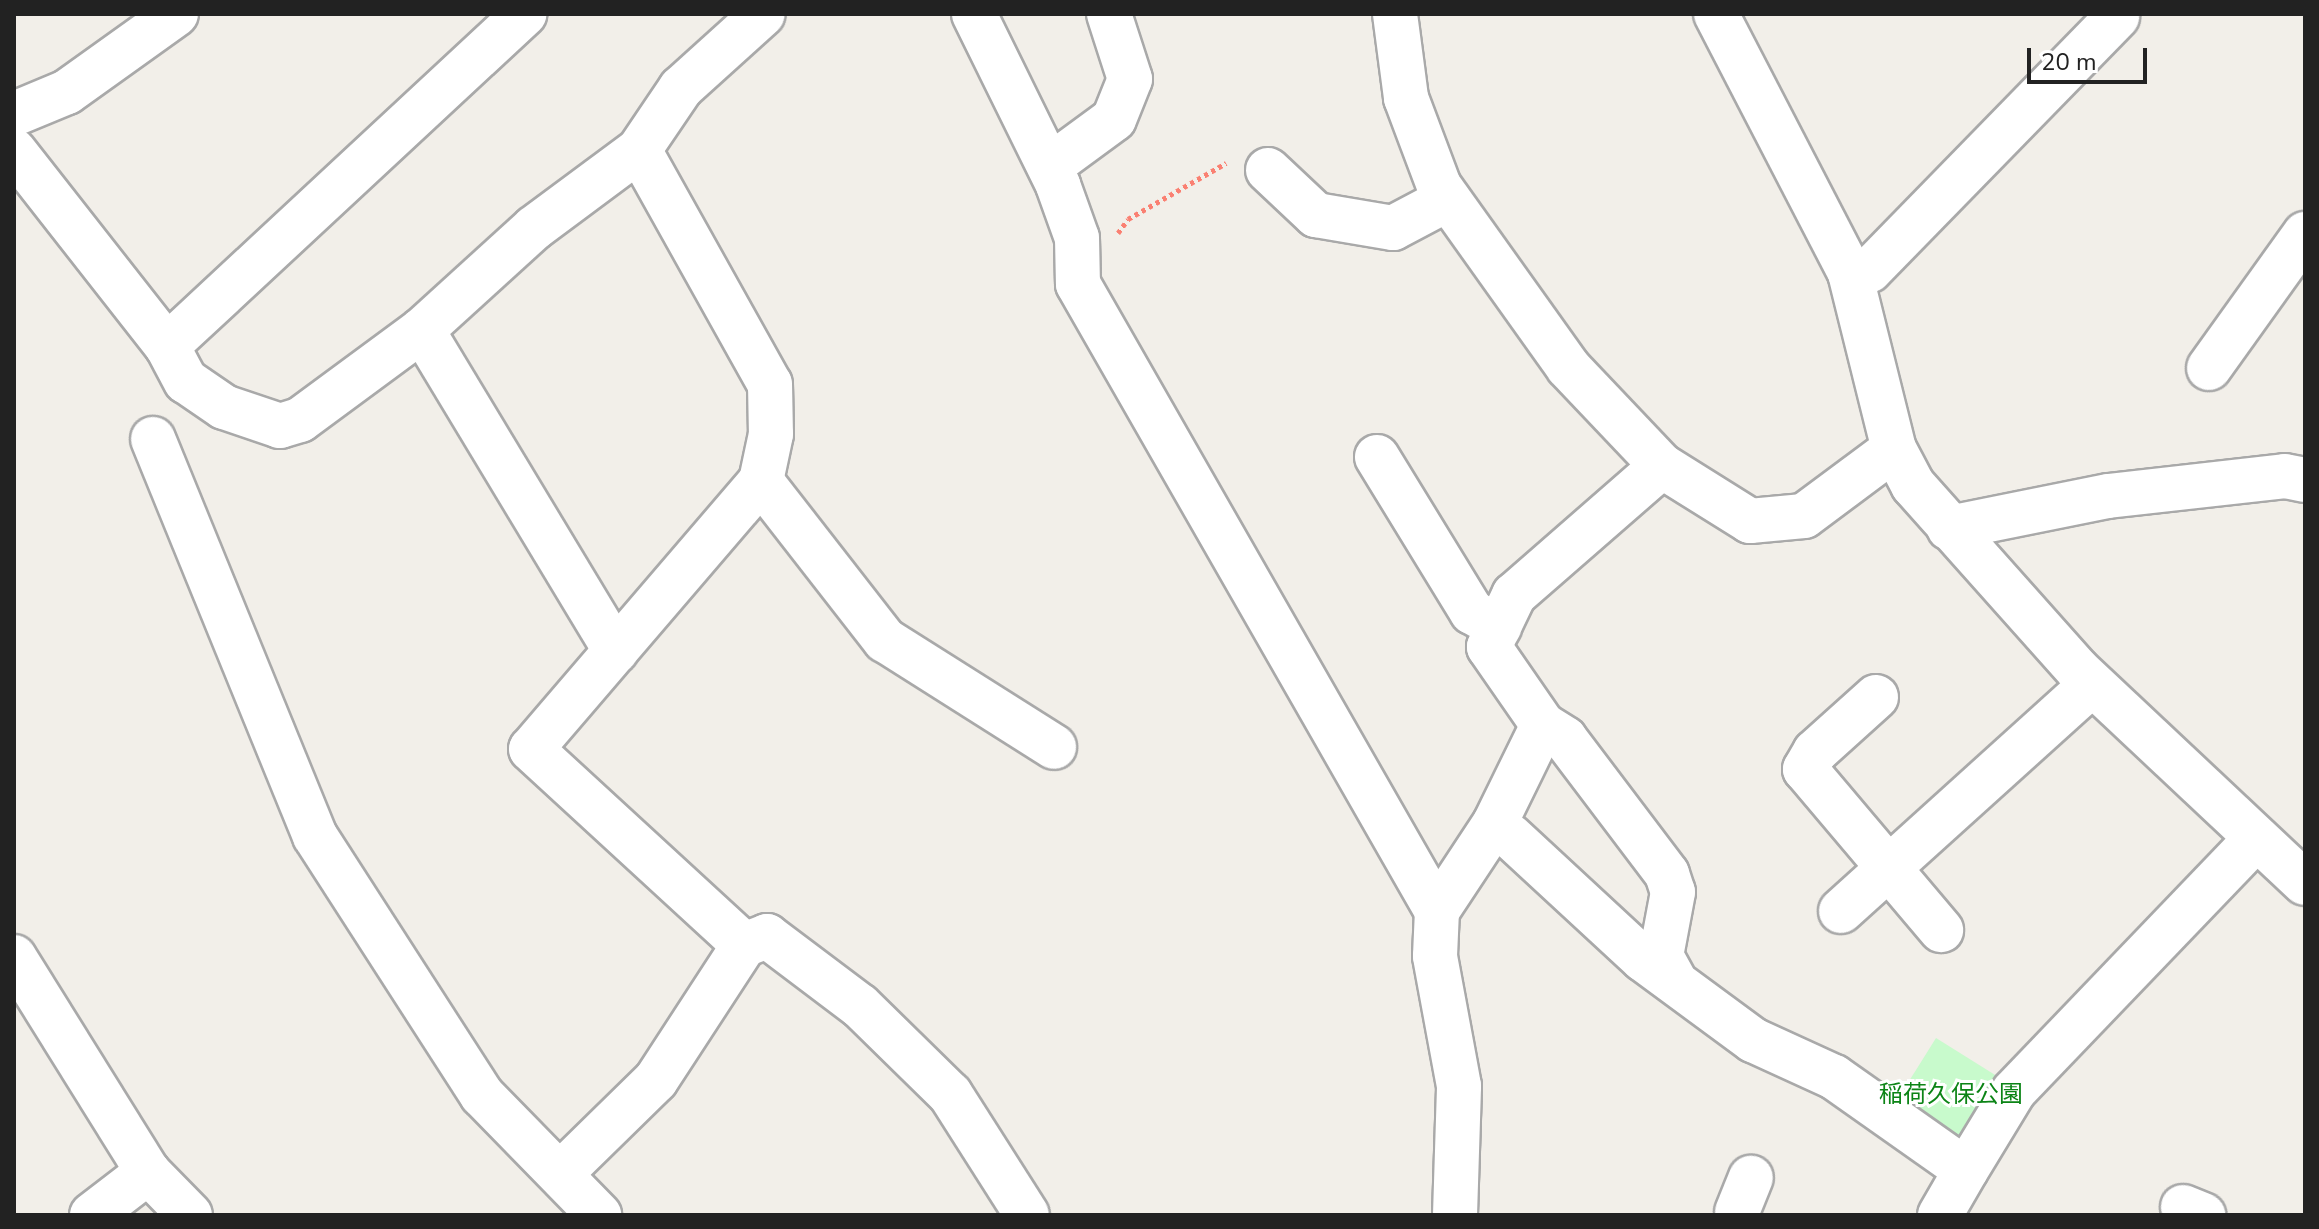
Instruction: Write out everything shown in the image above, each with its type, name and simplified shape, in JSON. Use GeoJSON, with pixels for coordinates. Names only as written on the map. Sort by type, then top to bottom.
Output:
{"type":"FeatureCollection","features":[{"type":"Feature","properties":{"kind":"street"},"geometry":{"type":"LineString","coordinates":[[14,114],[67,92],[176,14]]}},
{"type":"Feature","properties":{"kind":"street"},"geometry":{"type":"LineString","coordinates":[[167,346],[524,14]]}},
{"type":"Feature","properties":{"kind":"street"},"geometry":{"type":"LineString","coordinates":[[14,151],[167,346],[186,381],[211,398],[280,426],[300,420],[422,330],[534,228],[639,150],[681,88],[763,14]]}},
{"type":"Feature","properties":{"kind":"street"},"geometry":{"type":"LineString","coordinates":[[974,14],[1050,166],[1077,253],[1078,284],[1437,911]]}},
{"type":"Feature","properties":{"kind":"street"},"geometry":{"type":"LineString","coordinates":[[1050,166],[1114,119],[1130,79],[1109,14]]}},
{"type":"Feature","properties":{"kind":"street"},"geometry":{"type":"LineString","coordinates":[[1395,14],[1406,98],[1448,199],[1568,367],[1662,466],[1750,521],[1804,516],[1894,449]]}},
{"type":"Feature","properties":{"kind":"street"},"geometry":{"type":"LineString","coordinates":[[1850,273],[1870,270],[2117,17]]}},
{"type":"Feature","properties":{"kind":"street"},"geometry":{"type":"LineString","coordinates":[[1732,21],[1850,273],[1894,449],[1913,485],[2092,684],[2254,841],[2305,883]]}},
{"type":"Feature","properties":{"kind":"street"},"geometry":{"type":"LineString","coordinates":[[639,150],[770,384],[771,434],[761,481],[531,749],[744,945]]}},
{"type":"Feature","properties":{"kind":"street"},"geometry":{"type":"LineString","coordinates":[[1268,170],[1316,215],[1393,228],[1448,199]]}},
{"type":"Feature","properties":{"kind":"street"},"geometry":{"type":"LineString","coordinates":[[2209,368],[2305,234]]}},
{"type":"Feature","properties":{"kind":"street"},"geometry":{"type":"LineString","coordinates":[[422,330],[616,651]]}},
{"type":"Feature","properties":{"kind":"street"},"geometry":{"type":"LineString","coordinates":[[153,439],[315,836],[482,1095],[599,1215]]}},
{"type":"Feature","properties":{"kind":"street"},"geometry":{"type":"LineString","coordinates":[[1377,457],[1472,612],[1499,627]]}},
{"type":"Feature","properties":{"kind":"street"},"geometry":{"type":"LineString","coordinates":[[1662,466],[1514,595],[1489,647],[1543,725],[1565,739],[1667,874],[1673,892],[1661,956],[1673,978]]}},
{"type":"Feature","properties":{"kind":"street"},"geometry":{"type":"LineString","coordinates":[[1949,528],[2108,496],[2285,476],[2305,480]]}},
{"type":"Feature","properties":{"kind":"street"},"geometry":{"type":"LineString","coordinates":[[761,481],[885,640],[1054,747]]}},
{"type":"Feature","properties":{"kind":"street"},"geometry":{"type":"LineString","coordinates":[[1841,911],[1890,870],[2092,684]]}},
{"type":"Feature","properties":{"kind":"street"},"geometry":{"type":"LineString","coordinates":[[1876,697],[1805,769],[1941,930]]}},
{"type":"Feature","properties":{"kind":"street"},"geometry":{"type":"LineString","coordinates":[[1455,1215],[1459,1086],[1435,956],[1437,911],[1495,823],[1543,725]]}},
{"type":"Feature","properties":{"kind":"street"},"geometry":{"type":"LineString","coordinates":[[1510,836],[1643,959],[1790,1039],[1834,1077],[1966,1170]]}},
{"type":"Feature","properties":{"kind":"street"},"geometry":{"type":"LineString","coordinates":[[1940,1215],[2014,1091],[2254,841]]}},
{"type":"Feature","properties":{"kind":"street"},"geometry":{"type":"LineString","coordinates":[[560,1174],[656,1080],[744,945],[767,936],[860,1006],[950,1094],[1027,1215]]}},
{"type":"Feature","properties":{"kind":"street"},"geometry":{"type":"LineString","coordinates":[[14,957],[148,1172],[190,1215]]}},
{"type":"Feature","properties":{"kind":"street"},"geometry":{"type":"LineString","coordinates":[[92,1215],[148,1172]]}},
{"type":"Feature","properties":{"kind":"path"},"geometry":{"type":"LineString","coordinates":[[1077,253],[1106,249],[1128,219],[1244,153],[1268,170]]}},
{"type":"Feature","properties":{"kind":"green space","name":"稲荷久保公園"},"geometry":{"type":"Polygon","coordinates":[[[1936,1038],[2006,1082],[1964,1150],[1894,1106],[1936,1038]]]}}]}
